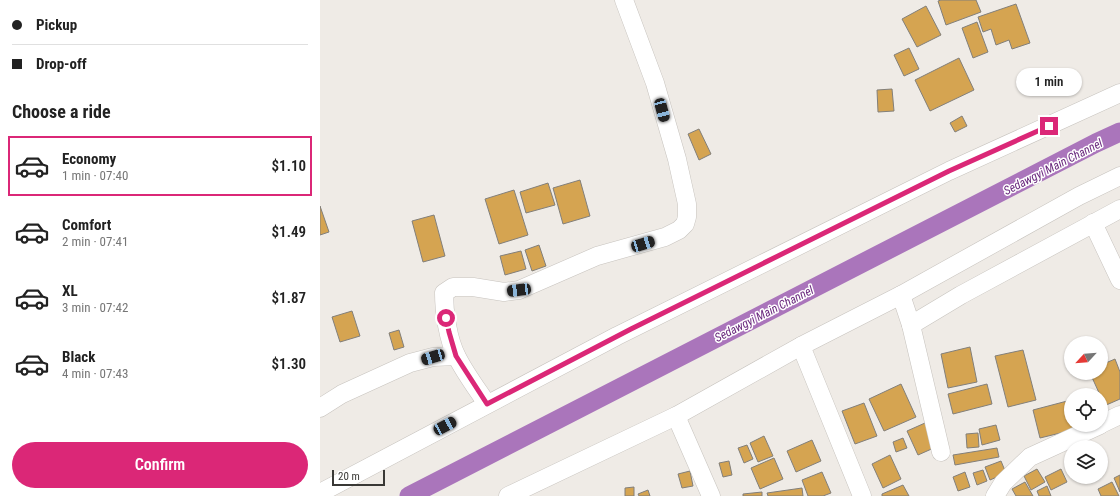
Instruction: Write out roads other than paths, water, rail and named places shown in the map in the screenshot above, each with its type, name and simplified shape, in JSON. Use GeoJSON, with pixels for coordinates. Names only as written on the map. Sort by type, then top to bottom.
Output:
{"type":"FeatureCollection","features":[{"type":"Feature","properties":{"kind":"street"},"geometry":{"type":"LineString","coordinates":[[487,404],[456,356],[449,332],[444,304],[444,293],[453,287],[473,287],[504,292],[519,290],[598,256],[665,237],[679,230],[685,224],[687,217],[687,204],[677,159],[655,83],[624,0]]}},
{"type":"Feature","properties":{"kind":"street"},"geometry":{"type":"LineString","coordinates":[[320,493],[617,336],[921,185],[1120,93]]}},
{"type":"Feature","properties":{"kind":"street"},"geometry":{"type":"LineString","coordinates":[[508,496],[676,416],[801,346],[901,296],[1079,196],[1120,176]]}},
{"type":"Feature","properties":{"kind":"street"},"geometry":{"type":"LineString","coordinates":[[911,325],[961,295],[1120,209]]}},
{"type":"Feature","properties":{"kind":"street"},"geometry":{"type":"LineString","coordinates":[[1093,223],[1120,280]]}},
{"type":"Feature","properties":{"kind":"street"},"geometry":{"type":"LineString","coordinates":[[901,296],[911,325],[941,452]]}},
{"type":"Feature","properties":{"kind":"street"},"geometry":{"type":"LineString","coordinates":[[801,346],[862,496]]}},
{"type":"Feature","properties":{"kind":"street"},"geometry":{"type":"LineString","coordinates":[[320,408],[342,394],[410,364],[433,357],[456,356]]}},
{"type":"Feature","properties":{"kind":"street"},"geometry":{"type":"LineString","coordinates":[[1108,421],[1120,415]]}},
{"type":"Feature","properties":{"kind":"street"},"geometry":{"type":"LineString","coordinates":[[676,416],[712,496]]}},
{"type":"Feature","properties":{"kind":"street"},"geometry":{"type":"LineString","coordinates":[[995,496],[1004,483],[1030,457],[1085,432]]}},
{"type":"Feature","properties":{"kind":"waterway","name":"Sedawgyi Main Channel"},"geometry":{"type":"LineString","coordinates":[[409,496],[1120,132]]}}]}
